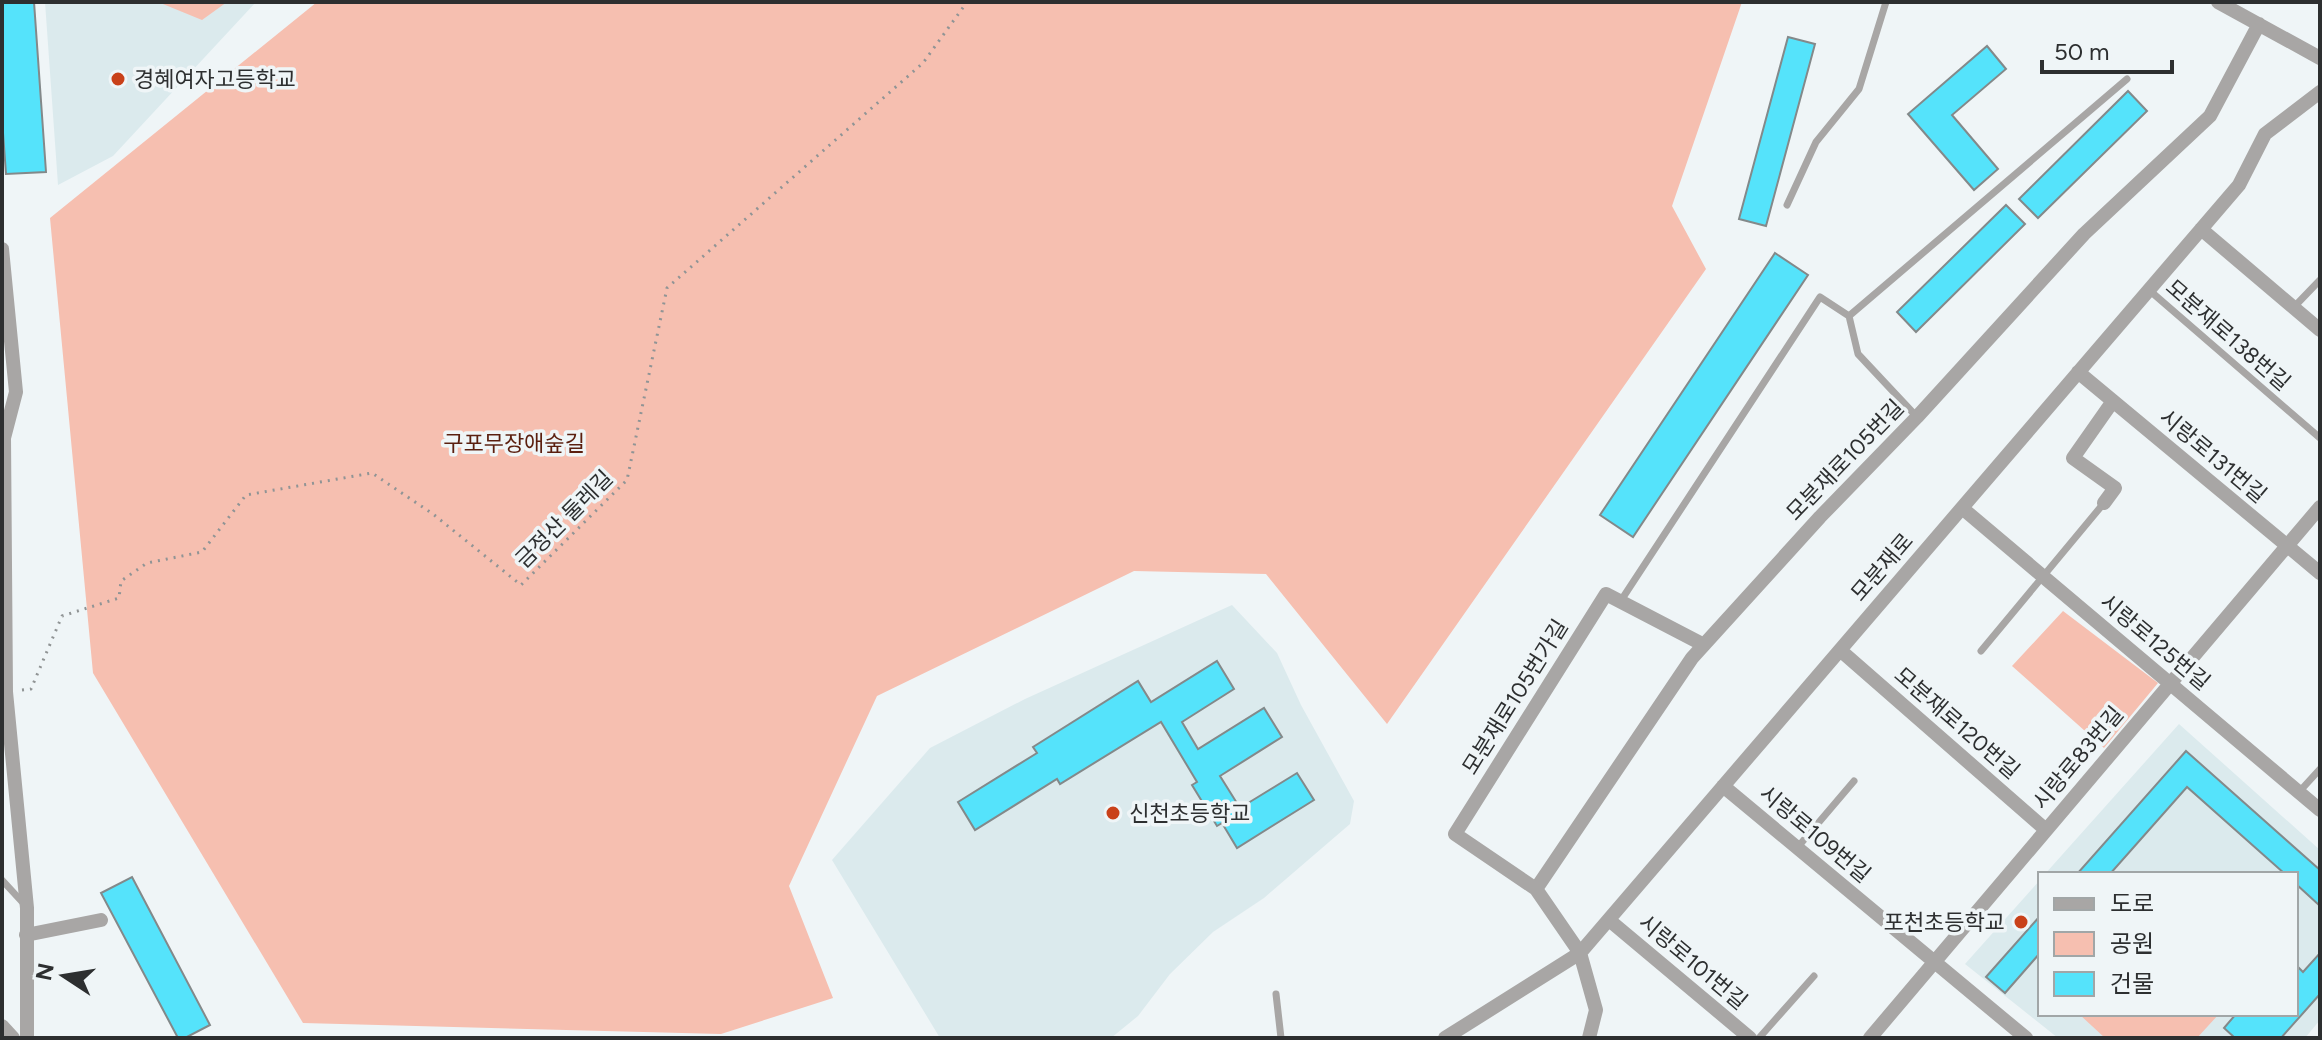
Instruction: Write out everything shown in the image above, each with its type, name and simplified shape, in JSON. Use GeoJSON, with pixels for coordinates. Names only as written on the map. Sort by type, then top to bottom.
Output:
{"type":"FeatureCollection","features":[{"type":"Feature","properties":{"kind":"street"},"geometry":{"type":"LineString","coordinates":[[2218,2],[2320,58]]}},
{"type":"Feature","properties":{"kind":"street","name":"모분재로105번길"},"geometry":{"type":"LineString","coordinates":[[1536,889],[1683,671],[1704,645],[2084,234],[2210,116],[2259,24]]}},
{"type":"Feature","properties":{"kind":"street","name":"모분재로"},"geometry":{"type":"LineString","coordinates":[[1445,1038],[1580,953],[2239,185],[2265,134],[2320,92]]}},
{"type":"Feature","properties":{"kind":"street"},"geometry":{"type":"LineString","coordinates":[[2201,229],[2320,330]]}},
{"type":"Feature","properties":{"kind":"street"},"geometry":{"type":"LineString","coordinates":[[2,249],[16,392],[3,437],[7,739],[27,908],[27,1038]]}},
{"type":"Feature","properties":{"kind":"street","name":"시랑로131번길"},"geometry":{"type":"LineString","coordinates":[[2078,372],[2320,573]]}},
{"type":"Feature","properties":{"kind":"street"},"geometry":{"type":"LineString","coordinates":[[2104,503],[2115,488],[2073,458],[2113,401]]}},
{"type":"Feature","properties":{"kind":"street","name":"시랑로83번길"},"geometry":{"type":"LineString","coordinates":[[1870,1038],[2320,507]]}},
{"type":"Feature","properties":{"kind":"street","name":"시랑로125번길"},"geometry":{"type":"LineString","coordinates":[[1962,508],[2320,810]]}},
{"type":"Feature","properties":{"kind":"street","name":"모분재로105번가길"},"geometry":{"type":"LineString","coordinates":[[1536,889],[1455,834],[1606,594],[1620,602]]}},
{"type":"Feature","properties":{"kind":"street"},"geometry":{"type":"LineString","coordinates":[[1620,602],[1704,645]]}},
{"type":"Feature","properties":{"kind":"street","name":"모분재로120번길"},"geometry":{"type":"LineString","coordinates":[[1840,650],[2046,830]]}},
{"type":"Feature","properties":{"kind":"street","name":"시랑로109번길"},"geometry":{"type":"LineString","coordinates":[[1723,786],[2026,1038]]}},
{"type":"Feature","properties":{"kind":"street"},"geometry":{"type":"LineString","coordinates":[[1536,889],[1580,953],[1596,1010],[1589,1038]]}},
{"type":"Feature","properties":{"kind":"street"},"geometry":{"type":"LineString","coordinates":[[26,935],[101,920]]}},
{"type":"Feature","properties":{"kind":"street","name":"시랑로101번길"},"geometry":{"type":"LineString","coordinates":[[1609,920],[1750,1038]]}},
{"type":"Feature","properties":{"kind":"street"},"geometry":{"type":"LineString","coordinates":[[2,1026],[13,1038]]}},
{"type":"Feature","properties":{"kind":"lane"},"geometry":{"type":"LineString","coordinates":[[1787,205],[1816,142],[1859,89],[1886,2]]}},
{"type":"Feature","properties":{"kind":"lane"},"geometry":{"type":"LineString","coordinates":[[1849,316],[2127,79]]}},
{"type":"Feature","properties":{"kind":"lane"},"geometry":{"type":"LineString","coordinates":[[2294,307],[2320,280]]}},
{"type":"Feature","properties":{"kind":"lane","name":"모분재로138번길"},"geometry":{"type":"LineString","coordinates":[[2149,290],[2320,438]]}},
{"type":"Feature","properties":{"kind":"lane"},"geometry":{"type":"LineString","coordinates":[[1620,602],[1820,297],[1849,316],[1858,354],[1917,417]]}},
{"type":"Feature","properties":{"kind":"lane"},"geometry":{"type":"LineString","coordinates":[[1981,651],[2104,503]]}},
{"type":"Feature","properties":{"kind":"lane"},"geometry":{"type":"LineString","coordinates":[[2299,792],[2320,769]]}},
{"type":"Feature","properties":{"kind":"lane"},"geometry":{"type":"LineString","coordinates":[[1797,848],[1854,781]]}},
{"type":"Feature","properties":{"kind":"lane"},"geometry":{"type":"LineString","coordinates":[[2,880],[27,908]]}},
{"type":"Feature","properties":{"kind":"lane"},"geometry":{"type":"LineString","coordinates":[[1759,1038],[1814,976]]}},
{"type":"Feature","properties":{"kind":"lane"},"geometry":{"type":"LineString","coordinates":[[1276,994],[1281,1038]]}},
{"type":"Feature","properties":{"kind":"path","name":"금정산 둘레길"},"geometry":{"type":"LineString","coordinates":[[6,692],[31,689],[62,616],[119,598],[121,581],[147,563],[202,552],[246,495],[372,473],[433,514],[521,585],[627,480],[667,288],[923,63],[967,2]]}},
{"type":"Feature","properties":{"kind":"shaded area","name":"경혜여자고등학교"},"geometry":{"type":"Polygon","coordinates":[[[45,2],[256,2],[113,156],[58,185],[45,2]]]}},
{"type":"Feature","properties":{"kind":"shaded area","name":"신천초등학교"},"geometry":{"type":"Polygon","coordinates":[[[1232,605],[1277,653],[1301,705],[1354,801],[1350,824],[1264,898],[1213,932],[1170,974],[1138,1016],[1111,1038],[940,1038],[832,860],[930,748],[1025,699],[1232,605]]]}},
{"type":"Feature","properties":{"kind":"shaded area","name":"포천초등학교"},"geometry":{"type":"Polygon","coordinates":[[[2179,724],[2320,850],[2320,1020],[2305,1038],[2058,1038],[1965,964],[2038,882],[2038,1016],[2298,1016],[2298,872],[2047,872],[2179,724]]]}},
{"type":"Feature","properties":{"kind":"green space"},"geometry":{"type":"Polygon","coordinates":[[[158,2],[227,2],[202,20],[158,2]]]}},
{"type":"Feature","properties":{"kind":"green space","name":"구포무장애숲길"},"geometry":{"type":"Polygon","coordinates":[[[317,2],[1742,2],[1672,206],[1706,269],[1387,724],[1266,574],[1134,571],[877,696],[789,886],[833,998],[721,1034],[303,1023],[93,673],[50,218],[317,2]]]}},
{"type":"Feature","properties":{"kind":"green space"},"geometry":{"type":"Polygon","coordinates":[[[2063,611],[2158,683],[2104,748],[2012,666],[2063,611]]]}},
{"type":"Feature","properties":{"kind":"green space"},"geometry":{"type":"Polygon","coordinates":[[[2081,1016],[2217,1016],[2197,1038],[2105,1038],[2081,1016]]]}},
{"type":"Feature","properties":{"kind":"building"},"geometry":{"type":"Polygon","coordinates":[[[2,2],[34,2],[46,172],[6,174],[2,119],[2,2]]]}},
{"type":"Feature","properties":{"kind":"building"},"geometry":{"type":"Polygon","coordinates":[[[1788,37],[1815,44],[1766,226],[1739,219],[1788,37]]]}},
{"type":"Feature","properties":{"kind":"building"},"geometry":{"type":"Polygon","coordinates":[[[1987,46],[2006,69],[1952,115],[1998,169],[1974,190],[1908,114],[1987,46]]]}},
{"type":"Feature","properties":{"kind":"building"},"geometry":{"type":"Polygon","coordinates":[[[2128,91],[2147,111],[2038,218],[2019,199],[2128,91]]]}},
{"type":"Feature","properties":{"kind":"building"},"geometry":{"type":"Polygon","coordinates":[[[2006,205],[2025,224],[1916,332],[1897,312],[2006,205]]]}},
{"type":"Feature","properties":{"kind":"building"},"geometry":{"type":"Polygon","coordinates":[[[1775,253],[1808,275],[1633,537],[1600,515],[1775,253]]]}},
{"type":"Feature","properties":{"kind":"building"},"geometry":{"type":"Polygon","coordinates":[[[1217,661],[1234,689],[1182,722],[1198,749],[1264,708],[1282,737],[1220,776],[1240,808],[1297,773],[1314,800],[1237,848],[1222,823],[1217,826],[1192,785],[1197,782],[1161,722],[1060,784],[1057,779],[975,830],[958,802],[1037,753],[1033,747],[1138,681],[1151,702],[1217,661]]]}},
{"type":"Feature","properties":{"kind":"building"},"geometry":{"type":"Polygon","coordinates":[[[2186,751],[2320,870],[2320,906],[2298,886],[2298,872],[2283,872],[2187,787],[2112,872],[2079,872],[2186,751]]]}},
{"type":"Feature","properties":{"kind":"building"},"geometry":{"type":"Polygon","coordinates":[[[132,877],[210,1025],[185,1038],[178,1038],[101,893],[132,877]]]}},
{"type":"Feature","properties":{"kind":"building"},"geometry":{"type":"Polygon","coordinates":[[[2038,918],[2038,955],[2005,993],[1986,977],[2038,918]]]}},
{"type":"Feature","properties":{"kind":"building"},"geometry":{"type":"Polygon","coordinates":[[[2320,953],[2320,994],[2281,1038],[2235,1038],[2224,1028],[2234,1016],[2298,1016],[2298,967],[2303,972],[2320,953]]]}},
{"type":"Feature","properties":{"kind":"place","name":"경혜여자고등학교"},"geometry":{"type":"Point","coordinates":[118,79]}},
{"type":"Feature","properties":{"kind":"place","name":"신천초등학교"},"geometry":{"type":"Point","coordinates":[1113,813]}},
{"type":"Feature","properties":{"kind":"place","name":"포천초등학교"},"geometry":{"type":"Point","coordinates":[2021,922]}}]}
